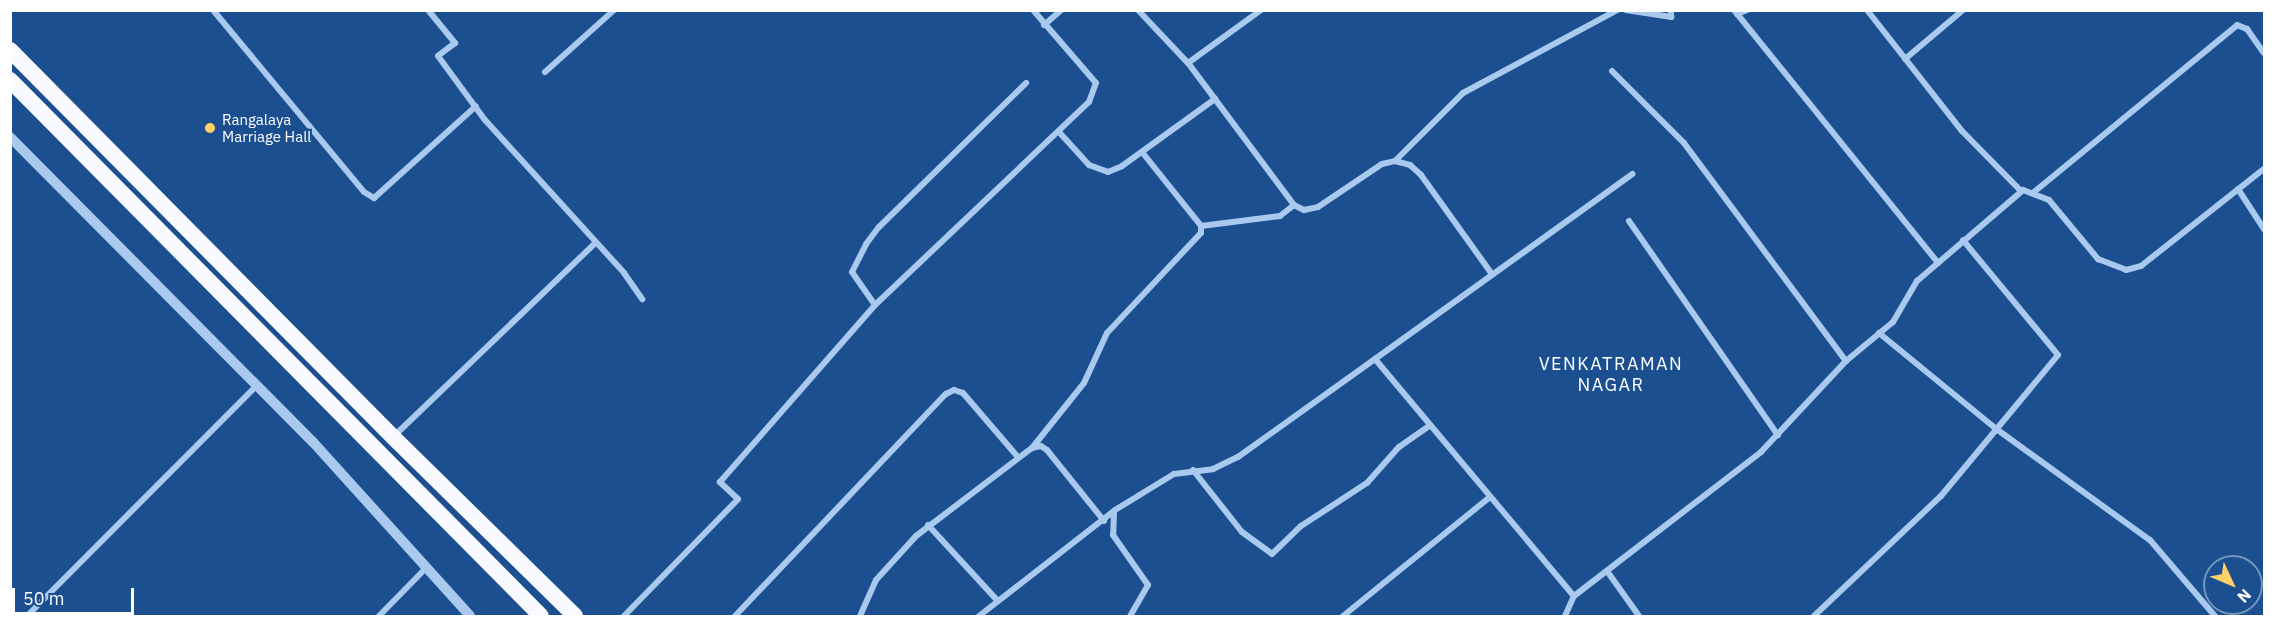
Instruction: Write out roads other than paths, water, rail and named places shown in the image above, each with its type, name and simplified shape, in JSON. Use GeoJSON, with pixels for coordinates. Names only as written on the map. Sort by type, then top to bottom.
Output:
{"type":"FeatureCollection","features":[{"type":"Feature","properties":{"kind":"highway"},"geometry":{"type":"LineString","coordinates":[[10,50],[393,437],[575,616]]}},
{"type":"Feature","properties":{"kind":"highway"},"geometry":{"type":"LineString","coordinates":[[10,80],[541,616]]}},
{"type":"Feature","properties":{"kind":"street"},"geometry":{"type":"LineString","coordinates":[[213,10],[364,192],[374,198],[476,106]]}},
{"type":"Feature","properties":{"kind":"street"},"geometry":{"type":"LineString","coordinates":[[428,10],[455,43],[438,56],[476,106],[594,244],[624,273],[642,299]]}},
{"type":"Feature","properties":{"kind":"street"},"geometry":{"type":"LineString","coordinates":[[545,72],[614,10]]}},
{"type":"Feature","properties":{"kind":"street"},"geometry":{"type":"LineString","coordinates":[[624,616],[738,499],[720,482],[875,305],[1089,102],[1096,82],[1044,25],[1034,10]]}},
{"type":"Feature","properties":{"kind":"street"},"geometry":{"type":"LineString","coordinates":[[1044,25],[1061,10]]}},
{"type":"Feature","properties":{"kind":"street"},"geometry":{"type":"LineString","coordinates":[[1138,10],[1188,63],[1294,205],[1304,210],[1318,207],[1382,164],[1395,161],[1410,165],[1421,175],[1492,274]]}},
{"type":"Feature","properties":{"kind":"street"},"geometry":{"type":"LineString","coordinates":[[1188,63],[1261,10]]}},
{"type":"Feature","properties":{"kind":"street"},"geometry":{"type":"LineString","coordinates":[[1395,161],[1463,93],[1617,10]]}},
{"type":"Feature","properties":{"kind":"street"},"geometry":{"type":"LineString","coordinates":[[1626,10],[1671,17],[1671,10]]}},
{"type":"Feature","properties":{"kind":"street"},"geometry":{"type":"LineString","coordinates":[[1747,10],[1736,12],[1938,263]]}},
{"type":"Feature","properties":{"kind":"street"},"geometry":{"type":"LineString","coordinates":[[1867,10],[1962,131],[2021,192]]}},
{"type":"Feature","properties":{"kind":"street"},"geometry":{"type":"LineString","coordinates":[[1905,59],[1963,10]]}},
{"type":"Feature","properties":{"kind":"street"},"geometry":{"type":"LineString","coordinates":[[2034,192],[2237,25],[2247,29],[2265,53]]}},
{"type":"Feature","properties":{"kind":"street"},"geometry":{"type":"LineString","coordinates":[[1612,71],[1684,143],[1846,360]]}},
{"type":"Feature","properties":{"kind":"street"},"geometry":{"type":"LineString","coordinates":[[875,305],[852,272],[866,244],[879,227],[1026,82]]}},
{"type":"Feature","properties":{"kind":"street"},"geometry":{"type":"LineString","coordinates":[[1059,132],[1089,165],[1108,171],[1142,152],[1215,99]]}},
{"type":"Feature","properties":{"kind":"street"},"geometry":{"type":"LineString","coordinates":[[12,138],[313,442],[424,570],[470,616]]}},
{"type":"Feature","properties":{"kind":"street"},"geometry":{"type":"LineString","coordinates":[[1032,448],[1084,383],[1107,333],[1201,233],[1201,226],[1142,152]]}},
{"type":"Feature","properties":{"kind":"street"},"geometry":{"type":"LineString","coordinates":[[1565,616],[1574,596],[1778,435],[1846,360],[1893,322],[1917,281],[2021,192],[2034,192],[2049,200],[2098,259],[2126,270],[2141,266],[2265,169]]}},
{"type":"Feature","properties":{"kind":"street"},"geometry":{"type":"LineString","coordinates":[[979,616],[996,599],[1104,521],[1115,510],[1174,474],[1213,469],[1238,457],[1632,174]]}},
{"type":"Feature","properties":{"kind":"street"},"geometry":{"type":"LineString","coordinates":[[2238,189],[2265,228]]}},
{"type":"Feature","properties":{"kind":"street"},"geometry":{"type":"LineString","coordinates":[[1201,226],[1248,223],[1280,216],[1294,205]]}},
{"type":"Feature","properties":{"kind":"street"},"geometry":{"type":"LineString","coordinates":[[1629,221],[1778,435]]}},
{"type":"Feature","properties":{"kind":"street"},"geometry":{"type":"LineString","coordinates":[[1814,616],[1941,496],[1995,428],[2058,355],[1964,240]]}},
{"type":"Feature","properties":{"kind":"street"},"geometry":{"type":"LineString","coordinates":[[393,437],[594,244]]}},
{"type":"Feature","properties":{"kind":"street"},"geometry":{"type":"LineString","coordinates":[[1879,333],[1995,428],[2150,540],[2215,616]]}},
{"type":"Feature","properties":{"kind":"street"},"geometry":{"type":"LineString","coordinates":[[1375,359],[1574,596]]}},
{"type":"Feature","properties":{"kind":"street"},"geometry":{"type":"LineString","coordinates":[[27,616],[257,385]]}},
{"type":"Feature","properties":{"kind":"street"},"geometry":{"type":"LineString","coordinates":[[735,616],[946,394],[954,390],[963,393],[1017,456]]}},
{"type":"Feature","properties":{"kind":"street"},"geometry":{"type":"LineString","coordinates":[[1193,471],[1242,532],[1272,554],[1301,526],[1367,483],[1399,447],[1430,425]]}},
{"type":"Feature","properties":{"kind":"street"},"geometry":{"type":"LineString","coordinates":[[860,616],[876,580],[928,525],[1017,456],[1032,448],[1041,446],[1047,450],[1104,521]]}},
{"type":"Feature","properties":{"kind":"street"},"geometry":{"type":"LineString","coordinates":[[1343,616],[1490,496]]}},
{"type":"Feature","properties":{"kind":"street"},"geometry":{"type":"LineString","coordinates":[[1115,510],[1113,535],[1148,585],[1130,616]]}},
{"type":"Feature","properties":{"kind":"street"},"geometry":{"type":"LineString","coordinates":[[928,525],[996,599]]}},
{"type":"Feature","properties":{"kind":"street"},"geometry":{"type":"LineString","coordinates":[[379,616],[424,570]]}},
{"type":"Feature","properties":{"kind":"street"},"geometry":{"type":"LineString","coordinates":[[1607,571],[1639,616]]}},
{"type":"Feature","properties":{"kind":"place","name":"Rangalaya Marriage Hall"},"geometry":{"type":"Point","coordinates":[210,128]}},
{"type":"Feature","properties":{"kind":"district","name":"VENKATRAMAN NAGAR"},"geometry":{"type":"Point","coordinates":[1611,376]}}]}
